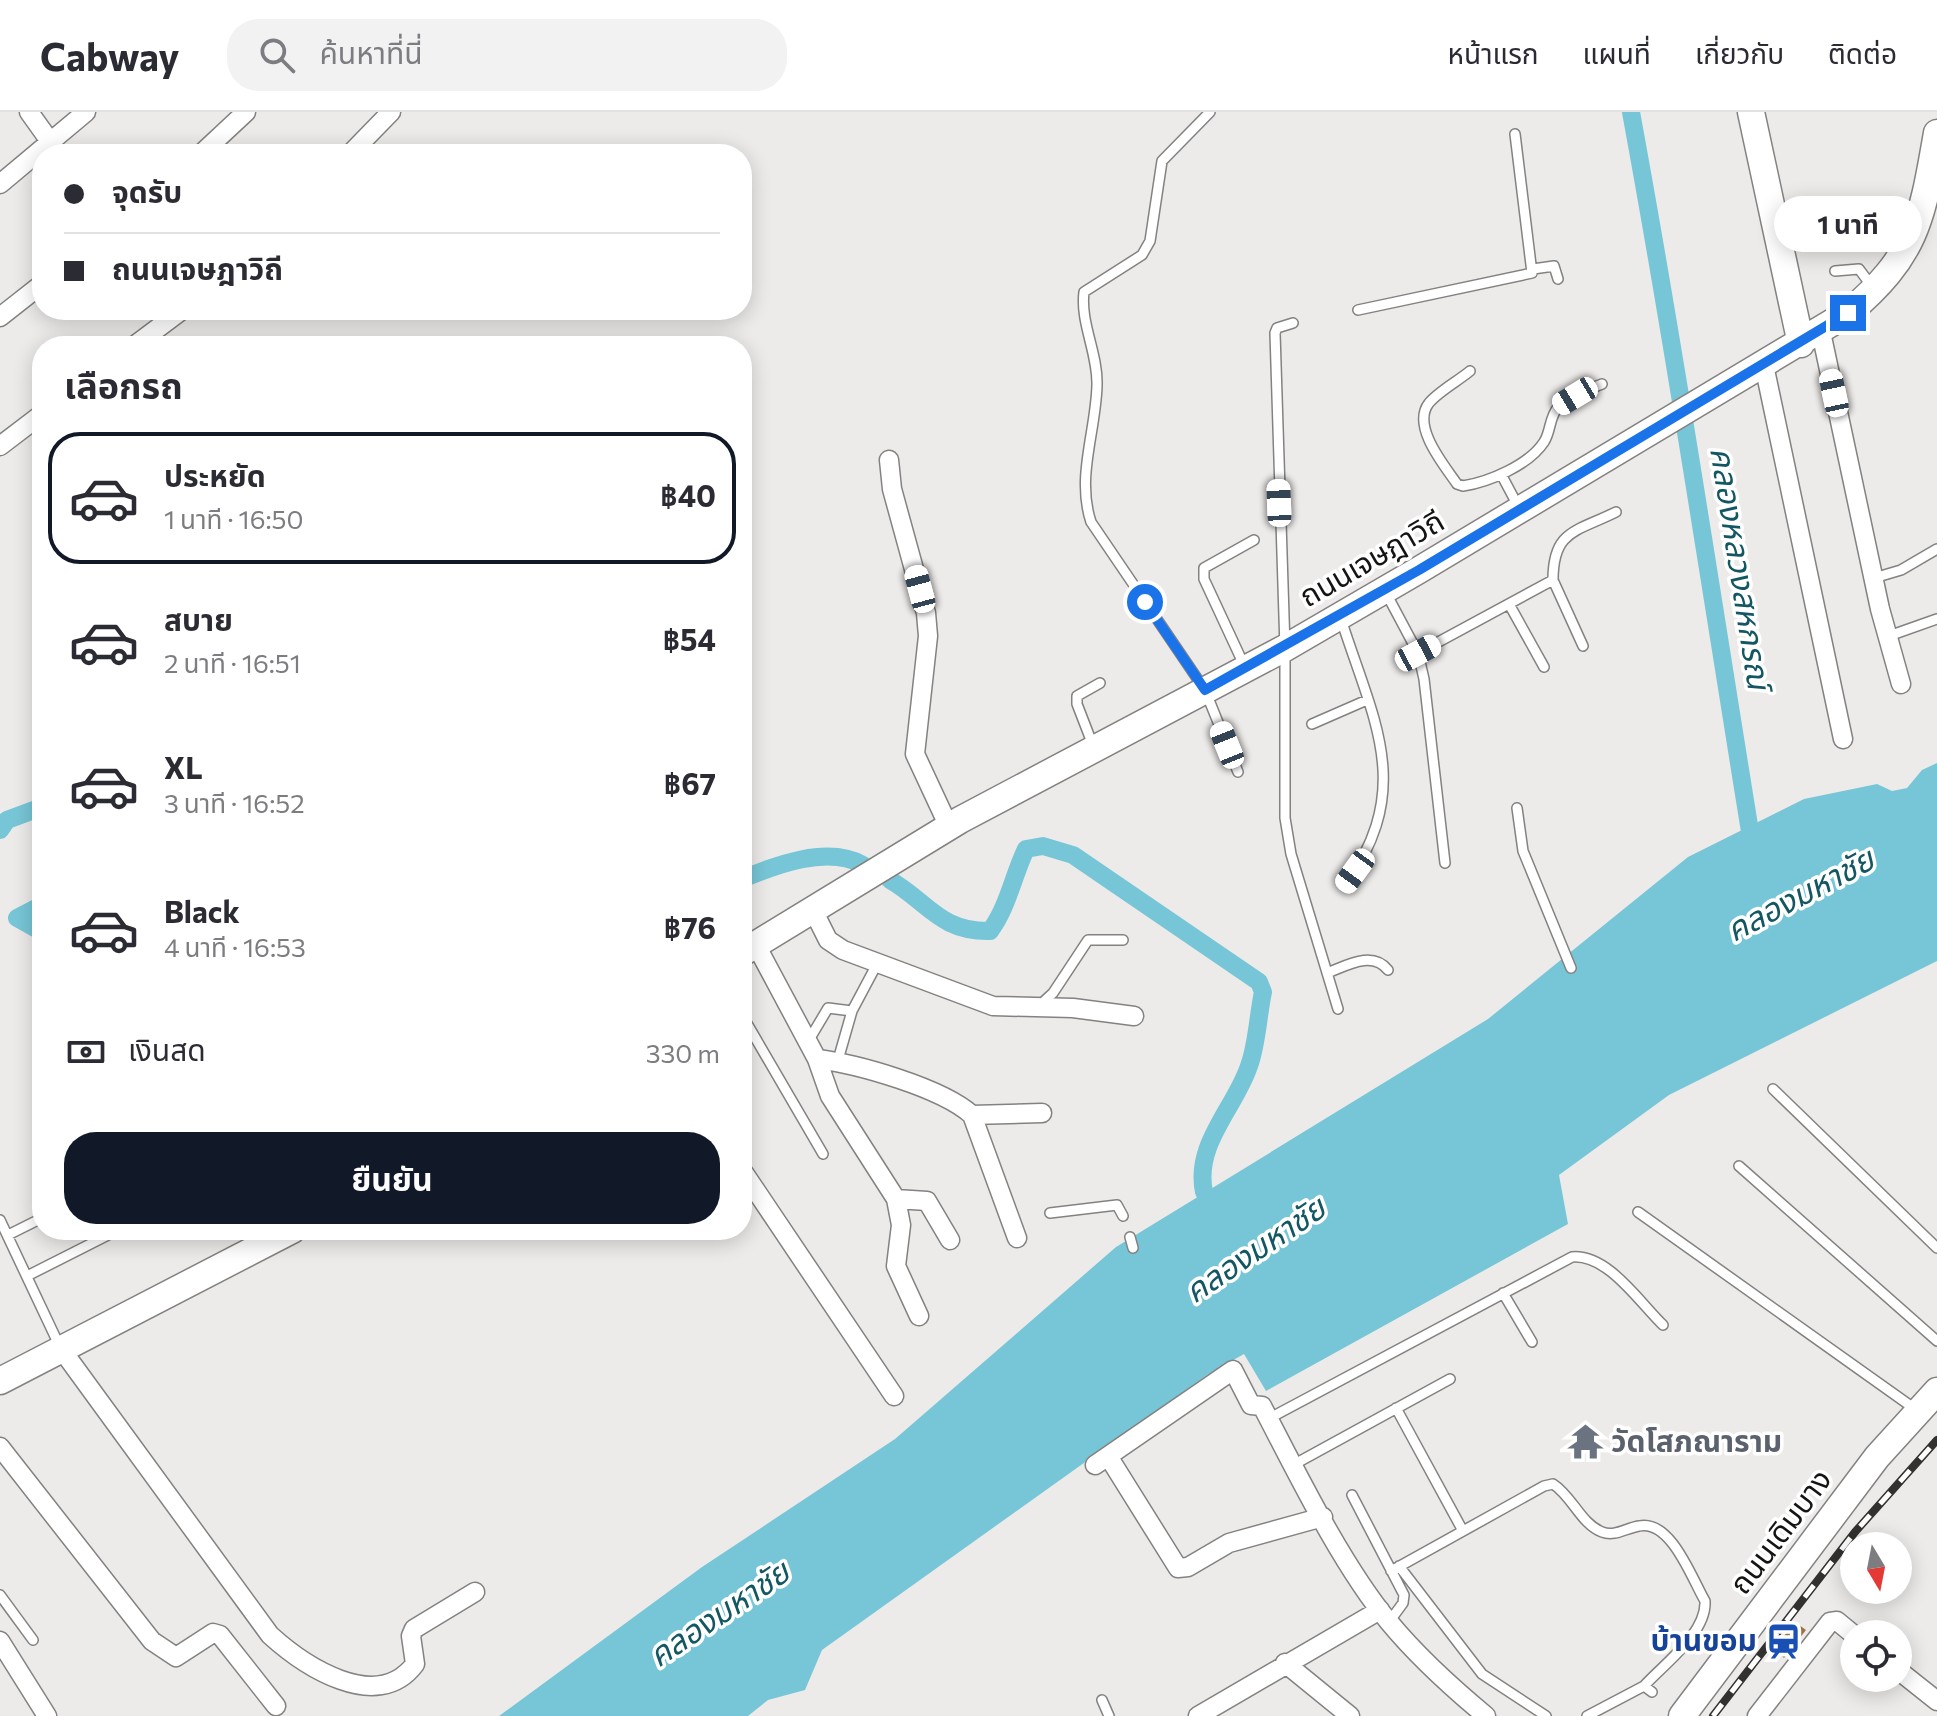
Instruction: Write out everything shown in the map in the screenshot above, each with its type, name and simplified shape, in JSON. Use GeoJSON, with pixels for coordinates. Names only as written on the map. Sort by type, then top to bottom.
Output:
{"type":"FeatureCollection","features":[{"type":"Feature","properties":{"kind":"street"},"geometry":{"type":"LineString","coordinates":[[29,112],[52,144]]}},
{"type":"Feature","properties":{"kind":"street"},"geometry":{"type":"LineString","coordinates":[[58,144],[86,112]]}},
{"type":"Feature","properties":{"kind":"street"},"geometry":{"type":"LineString","coordinates":[[212,144],[246,112]]}},
{"type":"Feature","properties":{"kind":"street"},"geometry":{"type":"LineString","coordinates":[[360,144],[391,112]]}},
{"type":"Feature","properties":{"kind":"street"},"geometry":{"type":"LineString","coordinates":[[1751,112],[1874,578],[1886,637],[1901,684]]}},
{"type":"Feature","properties":{"kind":"street","name":"ถนนเจษฎาวิถี"},"geometry":{"type":"LineString","coordinates":[[752,947],[949,827],[1285,648],[1811,338],[1874,291],[1907,249],[1931,211],[1937,133]]}},
{"type":"Feature","properties":{"kind":"street"},"geometry":{"type":"LineString","coordinates":[[0,184],[32,163]]}},
{"type":"Feature","properties":{"kind":"street"},"geometry":{"type":"LineString","coordinates":[[0,317],[32,292]]}},
{"type":"Feature","properties":{"kind":"street"},"geometry":{"type":"LineString","coordinates":[[146,336],[165,320]]}},
{"type":"Feature","properties":{"kind":"street"},"geometry":{"type":"LineString","coordinates":[[1764,365],[1843,739]]}},
{"type":"Feature","properties":{"kind":"street"},"geometry":{"type":"LineString","coordinates":[[0,446],[32,422]]}},
{"type":"Feature","properties":{"kind":"street"},"geometry":{"type":"LineString","coordinates":[[889,460],[892,489],[926,613],[928,636],[915,754],[949,827]]}},
{"type":"Feature","properties":{"kind":"street"},"geometry":{"type":"LineString","coordinates":[[813,910],[828,940],[843,950],[993,1006],[1134,1016]]}},
{"type":"Feature","properties":{"kind":"street"},"geometry":{"type":"LineString","coordinates":[[752,954],[808,1042],[830,1096],[896,1199],[901,1225],[896,1266],[919,1316]]}},
{"type":"Feature","properties":{"kind":"street"},"geometry":{"type":"LineString","coordinates":[[817,1059],[835,1061],[959,1103],[972,1115],[1017,1238]]}},
{"type":"Feature","properties":{"kind":"street"},"geometry":{"type":"LineString","coordinates":[[972,1115],[1042,1113]]}},
{"type":"Feature","properties":{"kind":"street"},"geometry":{"type":"LineString","coordinates":[[752,1185],[894,1396]]}},
{"type":"Feature","properties":{"kind":"street"},"geometry":{"type":"LineString","coordinates":[[896,1199],[927,1201],[950,1240]]}},
{"type":"Feature","properties":{"kind":"street"},"geometry":{"type":"LineString","coordinates":[[0,1381],[273,1240]]}},
{"type":"Feature","properties":{"kind":"street"},"geometry":{"type":"LineString","coordinates":[[62,1350],[270,1635],[290,1653],[352,1684],[386,1682],[408,1672],[415,1664],[411,1636],[414,1629],[475,1592]]}},
{"type":"Feature","properties":{"kind":"street"},"geometry":{"type":"LineString","coordinates":[[1323,1517],[1229,1543],[1188,1567],[1178,1568],[1102,1461],[1231,1370],[1251,1405],[1262,1406],[1323,1517],[1385,1616],[1438,1675],[1486,1716]]}},
{"type":"Feature","properties":{"kind":"street","name":"ถนนเดิมบาง"},"geometry":{"type":"LineString","coordinates":[[1679,1714],[1877,1457],[1937,1391]]}},
{"type":"Feature","properties":{"kind":"street"},"geometry":{"type":"LineString","coordinates":[[0,1447],[152,1641],[176,1657],[218,1634],[276,1706]]}},
{"type":"Feature","properties":{"kind":"street"},"geometry":{"type":"LineString","coordinates":[[1198,1716],[1285,1663],[1385,1616]]}},
{"type":"Feature","properties":{"kind":"street"},"geometry":{"type":"LineString","coordinates":[[1757,1716],[1830,1622],[1840,1623]]}},
{"type":"Feature","properties":{"kind":"street"},"geometry":{"type":"LineString","coordinates":[[0,1641],[47,1716]]}},
{"type":"Feature","properties":{"kind":"street"},"geometry":{"type":"LineString","coordinates":[[1285,1663],[1350,1716]]}},
{"type":"Feature","properties":{"kind":"street"},"geometry":{"type":"LineString","coordinates":[[1912,1681],[1937,1701]]}},
{"type":"Feature","properties":{"kind":"lane"},"geometry":{"type":"LineString","coordinates":[[1210,112],[1162,161],[1150,241],[1142,255],[1084,292],[1082,307],[1097,386],[1084,502],[1098,533],[1205,690],[1238,772]]}},
{"type":"Feature","properties":{"kind":"lane"},"geometry":{"type":"LineString","coordinates":[[1515,134],[1533,269]]}},
{"type":"Feature","properties":{"kind":"lane"},"geometry":{"type":"LineString","coordinates":[[1358,310],[1528,275],[1533,269],[1554,266],[1558,279]]}},
{"type":"Feature","properties":{"kind":"lane"},"geometry":{"type":"LineString","coordinates":[[1835,271],[1859,269],[1874,291]]}},
{"type":"Feature","properties":{"kind":"lane"},"geometry":{"type":"LineString","coordinates":[[1293,323],[1277,328],[1275,333],[1285,648],[1283,767],[1286,836],[1338,1009]]}},
{"type":"Feature","properties":{"kind":"lane"},"geometry":{"type":"LineString","coordinates":[[1470,371],[1428,404],[1424,418],[1425,431],[1457,484],[1471,485],[1501,474],[1543,444],[1549,423],[1560,405],[1602,384]]}},
{"type":"Feature","properties":{"kind":"lane"},"geometry":{"type":"LineString","coordinates":[[1501,474],[1519,509]]}},
{"type":"Feature","properties":{"kind":"lane"},"geometry":{"type":"LineString","coordinates":[[1583,646],[1553,580],[1553,555],[1558,545],[1570,535],[1616,512]]}},
{"type":"Feature","properties":{"kind":"lane"},"geometry":{"type":"LineString","coordinates":[[1246,668],[1204,579],[1204,568],[1254,540]]}},
{"type":"Feature","properties":{"kind":"lane"},"geometry":{"type":"LineString","coordinates":[[1874,578],[1901,570],[1937,549]]}},
{"type":"Feature","properties":{"kind":"lane"},"geometry":{"type":"LineString","coordinates":[[1418,653],[1553,580]]}},
{"type":"Feature","properties":{"kind":"lane"},"geometry":{"type":"LineString","coordinates":[[1384,590],[1418,653],[1428,701],[1445,863]]}},
{"type":"Feature","properties":{"kind":"lane"},"geometry":{"type":"LineString","coordinates":[[1509,604],[1544,667]]}},
{"type":"Feature","properties":{"kind":"lane"},"geometry":{"type":"LineString","coordinates":[[1340,616],[1381,746],[1385,789],[1380,820],[1365,857],[1346,884]]}},
{"type":"Feature","properties":{"kind":"lane"},"geometry":{"type":"LineString","coordinates":[[1886,637],[1937,619]]}},
{"type":"Feature","properties":{"kind":"lane"},"geometry":{"type":"LineString","coordinates":[[1094,748],[1077,704],[1077,696],[1100,683]]}},
{"type":"Feature","properties":{"kind":"lane"},"geometry":{"type":"LineString","coordinates":[[1312,724],[1367,700]]}},
{"type":"Feature","properties":{"kind":"lane"},"geometry":{"type":"LineString","coordinates":[[1517,808],[1526,859],[1571,968]]}},
{"type":"Feature","properties":{"kind":"lane"},"geometry":{"type":"LineString","coordinates":[[1038,1007],[1053,993],[1088,940],[1123,940]]}},
{"type":"Feature","properties":{"kind":"lane"},"geometry":{"type":"LineString","coordinates":[[1327,973],[1366,960],[1377,960],[1388,970]]}},
{"type":"Feature","properties":{"kind":"lane"},"geometry":{"type":"LineString","coordinates":[[840,1053],[852,1011],[877,964]]}},
{"type":"Feature","properties":{"kind":"lane"},"geometry":{"type":"LineString","coordinates":[[808,1042],[828,1008],[852,1011]]}},
{"type":"Feature","properties":{"kind":"lane"},"geometry":{"type":"LineString","coordinates":[[752,1032],[823,1154]]}},
{"type":"Feature","properties":{"kind":"lane"},"geometry":{"type":"LineString","coordinates":[[1773,1089],[1937,1248]]}},
{"type":"Feature","properties":{"kind":"lane"},"geometry":{"type":"LineString","coordinates":[[1739,1166],[1937,1341]]}},
{"type":"Feature","properties":{"kind":"lane"},"geometry":{"type":"LineString","coordinates":[[1050,1213],[1117,1205],[1123,1216]]}},
{"type":"Feature","properties":{"kind":"lane"},"geometry":{"type":"LineString","coordinates":[[1638,1212],[1837,1357],[1918,1411]]}},
{"type":"Feature","properties":{"kind":"lane"},"geometry":{"type":"LineString","coordinates":[[0,1220],[29,1275],[62,1350]]}},
{"type":"Feature","properties":{"kind":"lane"},"geometry":{"type":"LineString","coordinates":[[8,1235],[32,1223]]}},
{"type":"Feature","properties":{"kind":"lane"},"geometry":{"type":"LineString","coordinates":[[1130,1237],[1133,1248]]}},
{"type":"Feature","properties":{"kind":"lane"},"geometry":{"type":"LineString","coordinates":[[29,1275],[98,1240]]}},
{"type":"Feature","properties":{"kind":"lane"},"geometry":{"type":"LineString","coordinates":[[1268,1419],[1572,1257],[1587,1256],[1601,1264],[1663,1325]]}},
{"type":"Feature","properties":{"kind":"lane"},"geometry":{"type":"LineString","coordinates":[[1503,1293],[1532,1342]]}},
{"type":"Feature","properties":{"kind":"lane"},"geometry":{"type":"LineString","coordinates":[[1293,1465],[1450,1379]]}},
{"type":"Feature","properties":{"kind":"lane"},"geometry":{"type":"LineString","coordinates":[[1396,1408],[1463,1531]]}},
{"type":"Feature","properties":{"kind":"lane"},"geometry":{"type":"LineString","coordinates":[[1395,1568],[1553,1484],[1602,1532],[1613,1534],[1640,1526],[1658,1528],[1705,1601],[1705,1610],[1695,1631],[1648,1689],[1587,1716]]}},
{"type":"Feature","properties":{"kind":"lane"},"geometry":{"type":"LineString","coordinates":[[1352,1495],[1395,1568],[1482,1674],[1546,1716]]}},
{"type":"Feature","properties":{"kind":"lane"},"geometry":{"type":"LineString","coordinates":[[1385,1616],[1403,1603],[1404,1595],[1395,1568]]}},
{"type":"Feature","properties":{"kind":"lane"},"geometry":{"type":"LineString","coordinates":[[0,1595],[33,1640]]}},
{"type":"Feature","properties":{"kind":"lane"},"geometry":{"type":"LineString","coordinates":[[1102,1700],[1109,1716]]}},
{"type":"Feature","properties":{"kind":"water","name":"คลองมหาชัย"},"geometry":{"type":"Polygon","coordinates":[[[1937,763],[1937,961],[1669,1095],[1559,1175],[1568,1224],[1266,1391],[1244,1354],[1207,1375],[822,1650],[805,1690],[768,1700],[748,1716],[499,1716],[702,1567],[895,1439],[1116,1247],[1488,1019],[1688,857],[1804,799],[1877,784],[1892,791],[1907,788],[1922,770],[1937,763]]]}},
{"type":"Feature","properties":{"kind":"building"},"geometry":{"type":"Polygon","coordinates":[[[1795,1622],[1806,1630],[1784,1658],[1774,1649],[1795,1622]]]}},
{"type":"Feature","properties":{"kind":"waterway","name":"คลองหลวงสหกรณ์"},"geometry":{"type":"LineString","coordinates":[[1631,112],[1753,850]]}},
{"type":"Feature","properties":{"kind":"waterway"},"geometry":{"type":"LineString","coordinates":[[0,830],[7,820],[32,811]]}},
{"type":"Feature","properties":{"kind":"waterway"},"geometry":{"type":"LineString","coordinates":[[890,880],[946,921],[959,927],[990,931],[1001,912],[1026,849],[1043,846],[1073,855],[1259,982],[1263,992],[1252,1058],[1243,1082],[1210,1142],[1202,1175],[1204,1192]]}},
{"type":"Feature","properties":{"kind":"waterway"},"geometry":{"type":"LineString","coordinates":[[752,875],[786,863],[818,857],[849,859],[863,865]]}},
{"type":"Feature","properties":{"kind":"waterway"},"geometry":{"type":"LineString","coordinates":[[32,910],[17,918],[32,926]]}},
{"type":"Feature","properties":{"kind":"railway"},"geometry":{"type":"LineString","coordinates":[[1713,1716],[1855,1532],[1937,1440]]}},
{"type":"Feature","properties":{"kind":"place","name":"วัดโสภณาราม"},"geometry":{"type":"Point","coordinates":[1585,1442]}},
{"type":"Feature","properties":{"kind":"place","name":"บ้านขอม"},"geometry":{"type":"Point","coordinates":[1783,1641]}},
{"type":"Feature","properties":{"kind":"route"},"geometry":{"type":"LineString","coordinates":[[1145,602],[1179,647],[1205,690],[1285,648],[1419,570],[1801,344],[1848,313]]}}]}
